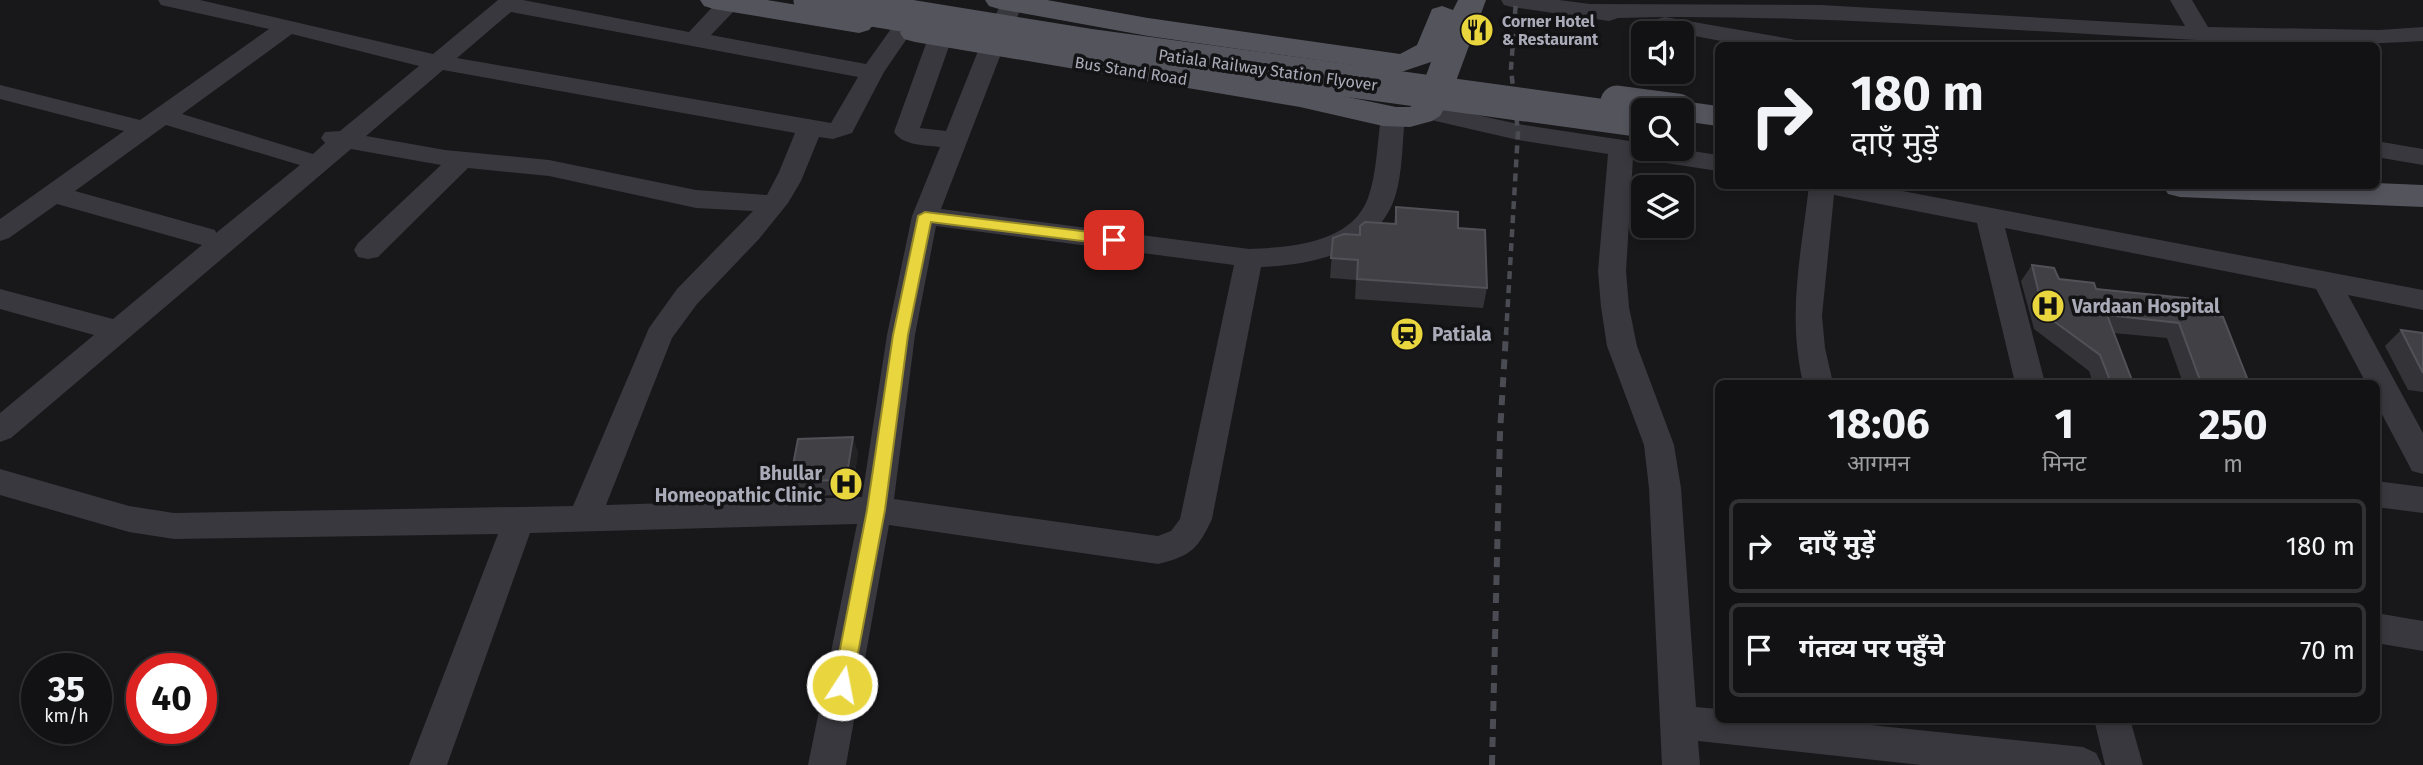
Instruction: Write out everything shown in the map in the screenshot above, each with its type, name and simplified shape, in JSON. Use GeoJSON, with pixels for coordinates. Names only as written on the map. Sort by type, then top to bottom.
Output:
{"type":"FeatureCollection","features":[{"type":"Feature","properties":{"kind":"main road","name":"Patiala Railway Station Flyover"},"geometry":{"type":"LineString","coordinates":[[810,0],[1088,45],[1631,119]]}},
{"type":"Feature","properties":{"kind":"main road","name":"Patiala Railway Station Flyover"},"geometry":{"type":"LineString","coordinates":[[919,0],[1178,41],[1631,104]]}},
{"type":"Feature","properties":{"kind":"main road"},"geometry":{"type":"LineString","coordinates":[[1006,1],[1148,27],[1401,63],[1423,57],[1431,50],[1449,0]]}},
{"type":"Feature","properties":{"kind":"main road"},"geometry":{"type":"LineString","coordinates":[[1427,112],[1433,105],[1436,89],[1472,0]]}},
{"type":"Feature","properties":{"kind":"main road","name":"Bus Stand Road"},"geometry":{"type":"LineString","coordinates":[[721,2],[992,46],[1129,72],[1323,100],[1393,117],[1413,117],[1427,112]]}},
{"type":"Feature","properties":{"kind":"main road","name":"Patiala Railway Station Flyover"},"geometry":{"type":"LineString","coordinates":[[1694,113],[1715,116]]}},
{"type":"Feature","properties":{"kind":"main road"},"geometry":{"type":"LineString","coordinates":[[1694,127],[1715,130]]}},
{"type":"Feature","properties":{"kind":"main road"},"geometry":{"type":"LineString","coordinates":[[2380,187],[2404,187]]}},
{"type":"Feature","properties":{"kind":"street"},"geometry":{"type":"LineString","coordinates":[[169,0],[430,60],[833,131],[841,129],[872,72],[901,31]]}},
{"type":"Feature","properties":{"kind":"street"},"geometry":{"type":"LineString","coordinates":[[1512,0],[1768,42]]}},
{"type":"Feature","properties":{"kind":"street"},"geometry":{"type":"LineString","coordinates":[[2182,0],[2201,34]]}},
{"type":"Feature","properties":{"kind":"street"},"geometry":{"type":"LineString","coordinates":[[827,765],[876,510],[901,335],[925,216],[992,46],[1006,1]]}},
{"type":"Feature","properties":{"kind":"street"},"geometry":{"type":"LineString","coordinates":[[0,407],[109,328],[503,2],[872,72]]}},
{"type":"Feature","properties":{"kind":"street"},"geometry":{"type":"LineString","coordinates":[[696,38],[721,2]]}},
{"type":"Feature","properties":{"kind":"street"},"geometry":{"type":"LineString","coordinates":[[1591,11],[1821,12],[2201,34],[2378,37],[2423,34]]}},
{"type":"Feature","properties":{"kind":"street"},"geometry":{"type":"LineString","coordinates":[[0,232],[288,26]]}},
{"type":"Feature","properties":{"kind":"street"},"geometry":{"type":"LineString","coordinates":[[940,38],[906,132],[919,137],[955,141]]}},
{"type":"Feature","properties":{"kind":"street"},"geometry":{"type":"LineString","coordinates":[[0,92],[154,122],[302,157]]}},
{"type":"Feature","properties":{"kind":"street"},"geometry":{"type":"LineString","coordinates":[[1427,112],[1518,132],[1715,163]]}},
{"type":"Feature","properties":{"kind":"street"},"geometry":{"type":"LineString","coordinates":[[925,216],[1249,258],[1285,257],[1324,248],[1349,236],[1371,218],[1381,199],[1393,117]]}},
{"type":"Feature","properties":{"kind":"street"},"geometry":{"type":"LineString","coordinates":[[583,519],[659,335],[702,277],[773,204],[784,189],[810,128]]}},
{"type":"Feature","properties":{"kind":"street"},"geometry":{"type":"LineString","coordinates":[[0,430],[205,237],[302,157],[336,138],[462,160],[549,168],[696,200],[773,204]]}},
{"type":"Feature","properties":{"kind":"street"},"geometry":{"type":"LineString","coordinates":[[1621,148],[1612,271],[1615,307],[1622,346],[1660,456],[1665,488],[1681,765]]}},
{"type":"Feature","properties":{"kind":"street"},"geometry":{"type":"LineString","coordinates":[[2380,150],[2423,157]]}},
{"type":"Feature","properties":{"kind":"street"},"geometry":{"type":"LineString","coordinates":[[368,250],[462,160]]}},
{"type":"Feature","properties":{"kind":"street"},"geometry":{"type":"LineString","coordinates":[[1817,380],[1810,348],[1808,316],[1822,189]]}},
{"type":"Feature","properties":{"kind":"street"},"geometry":{"type":"LineString","coordinates":[[1851,189],[2423,300]]}},
{"type":"Feature","properties":{"kind":"street"},"geometry":{"type":"LineString","coordinates":[[54,194],[205,237]]}},
{"type":"Feature","properties":{"kind":"street"},"geometry":{"type":"LineString","coordinates":[[1989,214],[2029,380]]}},
{"type":"Feature","properties":{"kind":"street"},"geometry":{"type":"LineString","coordinates":[[0,482],[129,519],[162,525],[583,519],[876,510],[1158,550],[1176,546],[1188,536],[1196,519],[1249,258]]}},
{"type":"Feature","properties":{"kind":"street"},"geometry":{"type":"LineString","coordinates":[[2325,279],[2379,380]]}},
{"type":"Feature","properties":{"kind":"street"},"geometry":{"type":"LineString","coordinates":[[0,299],[109,328]]}},
{"type":"Feature","properties":{"kind":"street"},"geometry":{"type":"LineString","coordinates":[[2380,382],[2423,462]]}},
{"type":"Feature","properties":{"kind":"street"},"geometry":{"type":"LineString","coordinates":[[2380,495],[2423,500]]}},
{"type":"Feature","properties":{"kind":"street"},"geometry":{"type":"LineString","coordinates":[[428,765],[519,520]]}},
{"type":"Feature","properties":{"kind":"street"},"geometry":{"type":"LineString","coordinates":[[2380,629],[2423,636]]}},
{"type":"Feature","properties":{"kind":"street"},"geometry":{"type":"LineString","coordinates":[[1679,722],[1898,743],[2083,765]]}},
{"type":"Feature","properties":{"kind":"street"},"geometry":{"type":"LineString","coordinates":[[2113,723],[2124,765]]}},
{"type":"Feature","properties":{"kind":"building"},"geometry":{"type":"Polygon","coordinates":[[[1396,207],[1458,212],[1458,228],[1485,230],[1487,288],[1357,279],[1358,260],[1331,258],[1333,238],[1344,234],[1360,235],[1360,226],[1365,222],[1396,224],[1396,207]]]}},
{"type":"Feature","properties":{"kind":"building"},"geometry":{"type":"Polygon","coordinates":[[[2032,265],[2054,268],[2059,279],[2094,283],[2096,289],[2205,300],[2212,315],[2223,317],[2248,380],[2200,380],[2179,323],[2107,315],[2132,380],[2110,380],[2100,355],[2044,314],[2032,265]]]}},
{"type":"Feature","properties":{"kind":"building"},"geometry":{"type":"Polygon","coordinates":[[[2401,330],[2423,333],[2423,373],[2401,330]]]}},
{"type":"Feature","properties":{"kind":"building"},"geometry":{"type":"Polygon","coordinates":[[[853,437],[846,480],[790,481],[798,439],[853,437]]]}},
{"type":"Feature","properties":{"kind":"railway"},"geometry":{"type":"LineString","coordinates":[[1506,335],[1518,132],[1511,69],[1516,0]]}},
{"type":"Feature","properties":{"kind":"railway"},"geometry":{"type":"LineString","coordinates":[[1492,765],[1500,433],[1506,333]]}},
{"type":"Feature","properties":{"kind":"place","name":"Corner Hotel & Restaurant"},"geometry":{"type":"Point","coordinates":[1477,30]}},
{"type":"Feature","properties":{"kind":"place","name":"Vardaan Hospital"},"geometry":{"type":"Point","coordinates":[2048,306]}},
{"type":"Feature","properties":{"kind":"place","name":"Patiala"},"geometry":{"type":"Point","coordinates":[1407,334]}},
{"type":"Feature","properties":{"kind":"place","name":"Bhullar Homeopathic Clinic"},"geometry":{"type":"Point","coordinates":[846,484]}},
{"type":"Feature","properties":{"kind":"route"},"geometry":{"type":"LineString","coordinates":[[842,685],[876,510],[901,335],[925,216],[1114,240]]}}]}
